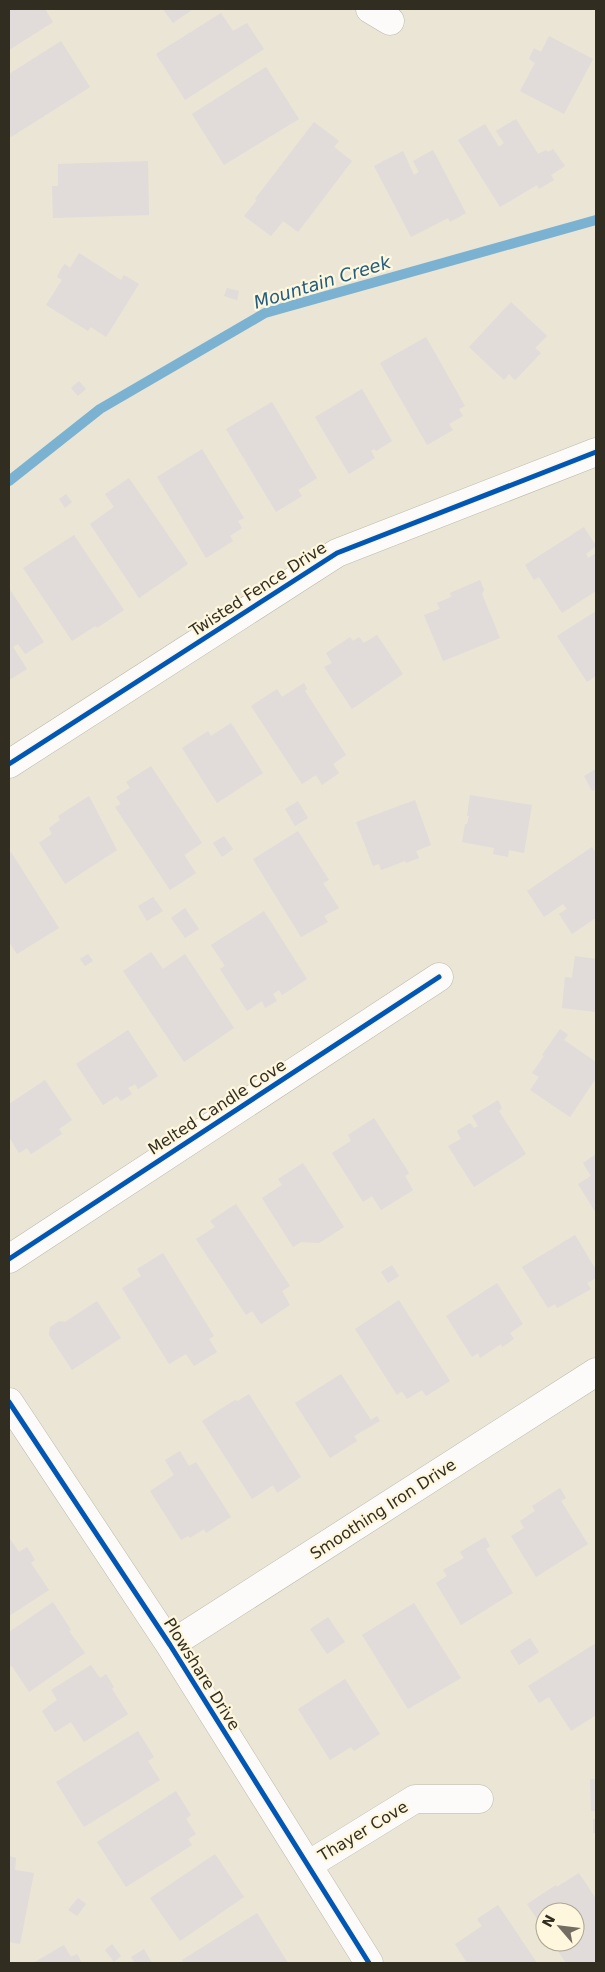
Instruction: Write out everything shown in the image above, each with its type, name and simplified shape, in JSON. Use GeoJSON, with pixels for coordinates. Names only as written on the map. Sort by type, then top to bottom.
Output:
{"type":"FeatureCollection","features":[{"type":"Feature","properties":{"kind":"street","name":"Twisted Fence Drive"},"geometry":{"type":"LineString","coordinates":[[9,764],[337,553],[596,452]]}},
{"type":"Feature","properties":{"kind":"street","name":"Melted Candle Cove"},"geometry":{"type":"LineString","coordinates":[[9,1259],[439,976]]}},
{"type":"Feature","properties":{"kind":"street","name":"Smoothing Iron Drive"},"geometry":{"type":"LineString","coordinates":[[170,1645],[596,1372]]}},
{"type":"Feature","properties":{"kind":"street","name":"Plowshare Drive"},"geometry":{"type":"LineString","coordinates":[[9,1402],[170,1645],[369,1963]]}},
{"type":"Feature","properties":{"kind":"street","name":"Thayer Cove"},"geometry":{"type":"LineString","coordinates":[[308,1865],[415,1799],[478,1799]]}},
{"type":"Feature","properties":{"kind":"building"},"geometry":{"type":"Polygon","coordinates":[[[9,9],[45,9],[53,22],[9,50],[9,9]]]}},
{"type":"Feature","properties":{"kind":"building"},"geometry":{"type":"Polygon","coordinates":[[[163,9],[193,9],[173,23],[163,9]]]}},
{"type":"Feature","properties":{"kind":"building"},"geometry":{"type":"Polygon","coordinates":[[[221,13],[233,31],[247,23],[264,49],[185,100],[156,54],[221,13]]]}},
{"type":"Feature","properties":{"kind":"building"},"geometry":{"type":"Polygon","coordinates":[[[549,36],[593,59],[564,114],[520,91],[535,63],[529,59],[534,48],[541,52],[549,36]]]}},
{"type":"Feature","properties":{"kind":"building"},"geometry":{"type":"Polygon","coordinates":[[[61,41],[90,87],[11,137],[9,133],[9,74],[61,41]]]}},
{"type":"Feature","properties":{"kind":"building"},"geometry":{"type":"Polygon","coordinates":[[[266,67],[299,119],[224,165],[192,114],[266,67]]]}},
{"type":"Feature","properties":{"kind":"building"},"geometry":{"type":"Polygon","coordinates":[[[516,119],[538,154],[553,149],[565,166],[551,175],[554,180],[539,189],[537,185],[500,207],[458,140],[485,124],[499,147],[504,143],[496,131],[516,119]]]}},
{"type":"Feature","properties":{"kind":"building"},"geometry":{"type":"Polygon","coordinates":[[[314,122],[339,141],[334,147],[352,161],[298,232],[283,221],[271,236],[244,216],[314,122]]]}},
{"type":"Feature","properties":{"kind":"building"},"geometry":{"type":"Polygon","coordinates":[[[433,150],[466,213],[450,222],[448,218],[411,237],[374,166],[403,151],[414,175],[419,172],[413,161],[433,150]]]}},
{"type":"Feature","properties":{"kind":"building"},"geometry":{"type":"Polygon","coordinates":[[[148,161],[149,215],[53,218],[52,186],[58,186],[58,164],[148,161]]]}},
{"type":"Feature","properties":{"kind":"building"},"geometry":{"type":"Polygon","coordinates":[[[79,253],[121,280],[124,275],[139,284],[106,337],[91,327],[88,331],[46,305],[62,280],[57,277],[62,267],[65,264],[70,268],[79,253]]]}},
{"type":"Feature","properties":{"kind":"building"},"geometry":{"type":"Polygon","coordinates":[[[227,288],[239,291],[237,300],[224,296],[227,288]]]}},
{"type":"Feature","properties":{"kind":"building"},"geometry":{"type":"Polygon","coordinates":[[[511,302],[547,336],[535,348],[541,353],[515,380],[509,374],[504,380],[469,347],[511,302]]]}},
{"type":"Feature","properties":{"kind":"building"},"geometry":{"type":"Polygon","coordinates":[[[426,337],[465,406],[459,409],[463,416],[449,424],[453,430],[427,445],[380,363],[426,337]]]}},
{"type":"Feature","properties":{"kind":"building"},"geometry":{"type":"Polygon","coordinates":[[[79,381],[86,389],[78,396],[71,388],[79,381]]]}},
{"type":"Feature","properties":{"kind":"building"},"geometry":{"type":"Polygon","coordinates":[[[362,389],[392,441],[376,451],[374,449],[371,451],[375,458],[349,474],[315,417],[362,389]]]}},
{"type":"Feature","properties":{"kind":"building"},"geometry":{"type":"Polygon","coordinates":[[[272,402],[317,478],[298,490],[302,496],[276,512],[226,429],[272,402]]]}},
{"type":"Feature","properties":{"kind":"building"},"geometry":{"type":"Polygon","coordinates":[[[202,449],[244,518],[238,521],[242,528],[230,536],[233,541],[206,558],[157,477],[202,449]]]}},
{"type":"Feature","properties":{"kind":"building"},"geometry":{"type":"Polygon","coordinates":[[[129,478],[188,564],[139,598],[90,524],[114,507],[105,494],[129,478]]]}},
{"type":"Feature","properties":{"kind":"building"},"geometry":{"type":"Polygon","coordinates":[[[66,494],[72,502],[65,508],[59,499],[66,494]]]}},
{"type":"Feature","properties":{"kind":"building"},"geometry":{"type":"Polygon","coordinates":[[[584,527],[596,546],[586,554],[588,558],[596,553],[596,591],[562,613],[539,577],[534,580],[525,565],[584,527]]]}},
{"type":"Feature","properties":{"kind":"building"},"geometry":{"type":"Polygon","coordinates":[[[74,535],[124,610],[97,628],[95,626],[72,641],[23,568],[74,535]]]}},
{"type":"Feature","properties":{"kind":"building"},"geometry":{"type":"Polygon","coordinates":[[[480,580],[484,590],[482,594],[500,638],[443,661],[424,615],[440,609],[437,603],[451,597],[450,593],[480,580]]]}},
{"type":"Feature","properties":{"kind":"building"},"geometry":{"type":"Polygon","coordinates":[[[9,588],[44,642],[25,654],[18,644],[13,647],[27,669],[9,680],[9,588]]]}},
{"type":"Feature","properties":{"kind":"building"},"geometry":{"type":"Polygon","coordinates":[[[596,611],[596,676],[587,682],[557,636],[596,611]]]}},
{"type":"Feature","properties":{"kind":"building"},"geometry":{"type":"Polygon","coordinates":[[[377,635],[403,674],[352,709],[324,667],[332,663],[326,653],[350,637],[353,641],[359,637],[364,643],[377,635]]]}},
{"type":"Feature","properties":{"kind":"building"},"geometry":{"type":"Polygon","coordinates":[[[304,683],[307,689],[305,691],[346,755],[333,764],[339,773],[322,785],[316,775],[302,784],[251,706],[277,689],[282,697],[304,683]]]}},
{"type":"Feature","properties":{"kind":"building"},"geometry":{"type":"Polygon","coordinates":[[[231,723],[263,773],[217,803],[182,748],[208,731],[211,736],[231,723]]]}},
{"type":"Feature","properties":{"kind":"building"},"geometry":{"type":"Polygon","coordinates":[[[151,766],[202,843],[184,855],[196,873],[170,890],[115,807],[121,804],[116,797],[130,788],[126,782],[151,766]]]}},
{"type":"Feature","properties":{"kind":"building"},"geometry":{"type":"Polygon","coordinates":[[[596,769],[596,789],[592,791],[584,776],[596,769]]]}},
{"type":"Feature","properties":{"kind":"building"},"geometry":{"type":"Polygon","coordinates":[[[470,795],[532,805],[524,853],[509,850],[508,857],[493,854],[494,848],[462,842],[465,824],[467,824],[469,816],[467,816],[470,795]]]}},
{"type":"Feature","properties":{"kind":"building"},"geometry":{"type":"Polygon","coordinates":[[[89,796],[117,850],[65,884],[39,843],[52,834],[49,828],[60,820],[58,816],[89,796]]]}},
{"type":"Feature","properties":{"kind":"building"},"geometry":{"type":"Polygon","coordinates":[[[415,800],[431,845],[416,851],[419,858],[406,863],[405,861],[381,870],[379,864],[373,866],[356,822],[415,800]]]}},
{"type":"Feature","properties":{"kind":"building"},"geometry":{"type":"Polygon","coordinates":[[[298,801],[308,818],[295,826],[285,809],[298,801]]]}},
{"type":"Feature","properties":{"kind":"building"},"geometry":{"type":"Polygon","coordinates":[[[298,831],[329,880],[323,883],[339,908],[324,916],[328,922],[301,937],[253,859],[298,831]]]}},
{"type":"Feature","properties":{"kind":"building"},"geometry":{"type":"Polygon","coordinates":[[[224,836],[233,849],[222,857],[213,843],[224,836]]]}},
{"type":"Feature","properties":{"kind":"building"},"geometry":{"type":"Polygon","coordinates":[[[592,847],[596,853],[596,918],[572,934],[559,914],[567,909],[563,904],[544,917],[527,891],[592,847]]]}},
{"type":"Feature","properties":{"kind":"building"},"geometry":{"type":"Polygon","coordinates":[[[11,852],[59,928],[17,954],[9,942],[9,853],[11,852]]]}},
{"type":"Feature","properties":{"kind":"building"},"geometry":{"type":"Polygon","coordinates":[[[153,897],[163,911],[147,921],[138,906],[153,897]]]}},
{"type":"Feature","properties":{"kind":"building"},"geometry":{"type":"Polygon","coordinates":[[[185,908],[199,929],[185,938],[171,918],[185,908]]]}},
{"type":"Feature","properties":{"kind":"building"},"geometry":{"type":"Polygon","coordinates":[[[264,911],[307,979],[282,995],[279,990],[273,994],[277,1001],[265,1008],[262,1001],[247,1011],[220,969],[225,966],[211,945],[264,911]]]}},
{"type":"Feature","properties":{"kind":"building"},"geometry":{"type":"Polygon","coordinates":[[[151,952],[163,969],[185,954],[234,1028],[184,1062],[123,971],[151,952]]]}},
{"type":"Feature","properties":{"kind":"building"},"geometry":{"type":"Polygon","coordinates":[[[88,954],[93,961],[85,966],[80,959],[88,954]]]}},
{"type":"Feature","properties":{"kind":"building"},"geometry":{"type":"Polygon","coordinates":[[[575,956],[596,959],[596,1012],[562,1008],[565,977],[572,978],[575,956]]]}},
{"type":"Feature","properties":{"kind":"building"},"geometry":{"type":"Polygon","coordinates":[[[560,1029],[568,1035],[564,1040],[596,1062],[596,1078],[570,1117],[530,1090],[539,1077],[532,1073],[560,1029]]]}},
{"type":"Feature","properties":{"kind":"building"},"geometry":{"type":"Polygon","coordinates":[[[128,1030],[158,1076],[138,1089],[135,1084],[128,1088],[132,1094],[121,1101],[117,1096],[103,1105],[76,1064],[128,1030]]]}},
{"type":"Feature","properties":{"kind":"building"},"geometry":{"type":"Polygon","coordinates":[[[45,1080],[72,1120],[59,1129],[62,1134],[31,1154],[27,1148],[19,1153],[9,1137],[9,1104],[45,1080]]]}},
{"type":"Feature","properties":{"kind":"building"},"geometry":{"type":"Polygon","coordinates":[[[498,1100],[502,1108],[499,1111],[526,1154],[474,1187],[448,1146],[461,1139],[457,1131],[470,1123],[474,1128],[478,1126],[472,1116],[498,1100]]]}},
{"type":"Feature","properties":{"kind":"building"},"geometry":{"type":"Polygon","coordinates":[[[374,1118],[409,1173],[405,1176],[413,1190],[381,1210],[372,1196],[363,1202],[332,1153],[351,1141],[348,1135],[374,1118]]]}},
{"type":"Feature","properties":{"kind":"building"},"geometry":{"type":"Polygon","coordinates":[[[596,1154],[596,1213],[578,1184],[591,1176],[583,1163],[596,1154]]]}},
{"type":"Feature","properties":{"kind":"building"},"geometry":{"type":"Polygon","coordinates":[[[303,1163],[344,1227],[319,1243],[301,1242],[293,1247],[262,1198],[282,1185],[278,1179],[303,1163]]]}},
{"type":"Feature","properties":{"kind":"building"},"geometry":{"type":"Polygon","coordinates":[[[236,1204],[290,1286],[282,1291],[290,1305],[261,1324],[252,1311],[246,1315],[196,1239],[215,1227],[210,1221],[236,1204]]]}},
{"type":"Feature","properties":{"kind":"building"},"geometry":{"type":"Polygon","coordinates":[[[575,1235],[596,1270],[596,1278],[587,1283],[591,1289],[557,1308],[555,1304],[548,1308],[522,1267],[575,1235]]]}},
{"type":"Feature","properties":{"kind":"building"},"geometry":{"type":"Polygon","coordinates":[[[163,1253],[214,1336],[209,1339],[217,1352],[194,1366],[186,1354],[169,1364],[122,1288],[141,1276],[137,1269],[163,1253]]]}},
{"type":"Feature","properties":{"kind":"building"},"geometry":{"type":"Polygon","coordinates":[[[392,1265],[399,1276],[388,1283],[381,1272],[392,1265]]]}},
{"type":"Feature","properties":{"kind":"building"},"geometry":{"type":"Polygon","coordinates":[[[497,1283],[523,1324],[510,1333],[514,1339],[502,1347],[501,1344],[480,1358],[478,1353],[472,1357],[446,1316],[497,1283]]]}},
{"type":"Feature","properties":{"kind":"building"},"geometry":{"type":"Polygon","coordinates":[[[399,1300],[450,1381],[426,1396],[422,1390],[407,1399],[402,1391],[397,1395],[355,1329],[399,1300]]]}},
{"type":"Feature","properties":{"kind":"building"},"geometry":{"type":"Polygon","coordinates":[[[97,1301],[121,1338],[72,1370],[49,1335],[50,1327],[59,1321],[65,1322],[97,1301]]]}},
{"type":"Feature","properties":{"kind":"building"},"geometry":{"type":"Polygon","coordinates":[[[341,1374],[371,1420],[377,1416],[380,1421],[354,1436],[357,1441],[330,1458],[295,1403],[341,1374]]]}},
{"type":"Feature","properties":{"kind":"building"},"geometry":{"type":"Polygon","coordinates":[[[249,1394],[301,1477],[277,1493],[273,1485],[252,1499],[202,1421],[235,1400],[238,1401],[249,1394]]]}},
{"type":"Feature","properties":{"kind":"building"},"geometry":{"type":"Polygon","coordinates":[[[180,1451],[189,1466],[196,1462],[231,1517],[206,1533],[204,1529],[190,1538],[188,1536],[181,1540],[150,1491],[174,1475],[165,1460],[180,1451]]]}},
{"type":"Feature","properties":{"kind":"building"},"geometry":{"type":"Polygon","coordinates":[[[560,1488],[566,1498],[561,1501],[588,1544],[536,1577],[511,1536],[524,1528],[520,1521],[535,1511],[532,1506],[560,1488]]]}},
{"type":"Feature","properties":{"kind":"building"},"geometry":{"type":"Polygon","coordinates":[[[485,1537],[490,1546],[486,1549],[513,1593],[461,1625],[436,1583],[447,1576],[443,1570],[464,1558],[460,1552],[485,1537]]]}},
{"type":"Feature","properties":{"kind":"building"},"geometry":{"type":"Polygon","coordinates":[[[9,1540],[19,1552],[27,1547],[35,1560],[31,1563],[49,1590],[9,1616],[9,1540]]]}},
{"type":"Feature","properties":{"kind":"building"},"geometry":{"type":"Polygon","coordinates":[[[53,1602],[71,1630],[69,1631],[85,1653],[29,1692],[12,1666],[9,1667],[9,1632],[53,1602]]]}},
{"type":"Feature","properties":{"kind":"building"},"geometry":{"type":"Polygon","coordinates":[[[414,1603],[461,1678],[408,1709],[362,1635],[414,1603]]]}},
{"type":"Feature","properties":{"kind":"building"},"geometry":{"type":"Polygon","coordinates":[[[328,1617],[345,1642],[327,1654],[310,1629],[328,1617]]]}},
{"type":"Feature","properties":{"kind":"building"},"geometry":{"type":"Polygon","coordinates":[[[530,1638],[539,1652],[519,1665],[510,1651],[530,1638]]]}},
{"type":"Feature","properties":{"kind":"building"},"geometry":{"type":"Polygon","coordinates":[[[596,1643],[596,1715],[571,1731],[549,1697],[539,1703],[528,1686],[596,1643]]]}},
{"type":"Feature","properties":{"kind":"building"},"geometry":{"type":"Polygon","coordinates":[[[91,1665],[100,1678],[106,1674],[114,1687],[112,1689],[128,1714],[84,1742],[71,1722],[55,1732],[42,1711],[57,1700],[51,1690],[91,1665]]]}},
{"type":"Feature","properties":{"kind":"building"},"geometry":{"type":"Polygon","coordinates":[[[345,1679],[380,1734],[354,1751],[351,1747],[330,1760],[298,1709],[345,1679]]]}},
{"type":"Feature","properties":{"kind":"building"},"geometry":{"type":"Polygon","coordinates":[[[138,1731],[154,1757],[148,1761],[160,1780],[84,1827],[56,1782],[138,1731]]]}},
{"type":"Feature","properties":{"kind":"building"},"geometry":{"type":"Polygon","coordinates":[[[590,1779],[596,1779],[596,1811],[591,1811],[590,1779]]]}},
{"type":"Feature","properties":{"kind":"building"},"geometry":{"type":"Polygon","coordinates":[[[176,1791],[191,1815],[186,1819],[196,1834],[188,1839],[192,1845],[126,1887],[97,1842],[176,1791]]]}},
{"type":"Feature","properties":{"kind":"building"},"geometry":{"type":"Polygon","coordinates":[[[593,1819],[596,1819],[596,1833],[593,1833],[593,1819]]]}},
{"type":"Feature","properties":{"kind":"building"},"geometry":{"type":"Polygon","coordinates":[[[215,1854],[244,1897],[180,1941],[150,1898],[215,1854]]]}},
{"type":"Feature","properties":{"kind":"building"},"geometry":{"type":"Polygon","coordinates":[[[9,1856],[16,1858],[15,1870],[34,1873],[20,1944],[9,1942],[9,1856]]]}},
{"type":"Feature","properties":{"kind":"building"},"geometry":{"type":"Polygon","coordinates":[[[579,1873],[596,1899],[596,1963],[566,1963],[559,1952],[585,1952],[585,1902],[535,1902],[535,1916],[527,1904],[556,1885],[557,1887],[579,1873]]]}},
{"type":"Feature","properties":{"kind":"building"},"geometry":{"type":"Polygon","coordinates":[[[78,1898],[86,1904],[77,1916],[68,1910],[78,1898]]]}},
{"type":"Feature","properties":{"kind":"building"},"geometry":{"type":"Polygon","coordinates":[[[498,1905],[537,1963],[467,1963],[455,1944],[482,1926],[477,1919],[498,1905]]]}},
{"type":"Feature","properties":{"kind":"building"},"geometry":{"type":"Polygon","coordinates":[[[257,1913],[288,1963],[184,1963],[182,1960],[257,1913]]]}},
{"type":"Feature","properties":{"kind":"building"},"geometry":{"type":"Polygon","coordinates":[[[112,1944],[121,1956],[114,1962],[105,1950],[112,1944]]]}},
{"type":"Feature","properties":{"kind":"building"},"geometry":{"type":"Polygon","coordinates":[[[64,1945],[71,1957],[77,1954],[82,1963],[33,1963],[64,1945]]]}},
{"type":"Feature","properties":{"kind":"building"},"geometry":{"type":"Polygon","coordinates":[[[144,1949],[152,1963],[135,1963],[131,1957],[144,1949]]]}},
{"type":"Feature","properties":{"kind":"waterway","name":"Mountain Creek"},"geometry":{"type":"LineString","coordinates":[[9,481],[100,409],[265,313],[596,220]]}},
{"type":"Feature","properties":{"kind":"cycle path"},"geometry":{"type":"LineString","coordinates":[[9,764],[337,553],[596,452]]}},
{"type":"Feature","properties":{"kind":"cycle path"},"geometry":{"type":"LineString","coordinates":[[9,1259],[439,977]]}},
{"type":"Feature","properties":{"kind":"cycle path"},"geometry":{"type":"LineString","coordinates":[[9,1402],[170,1645],[369,1963]]}}]}
